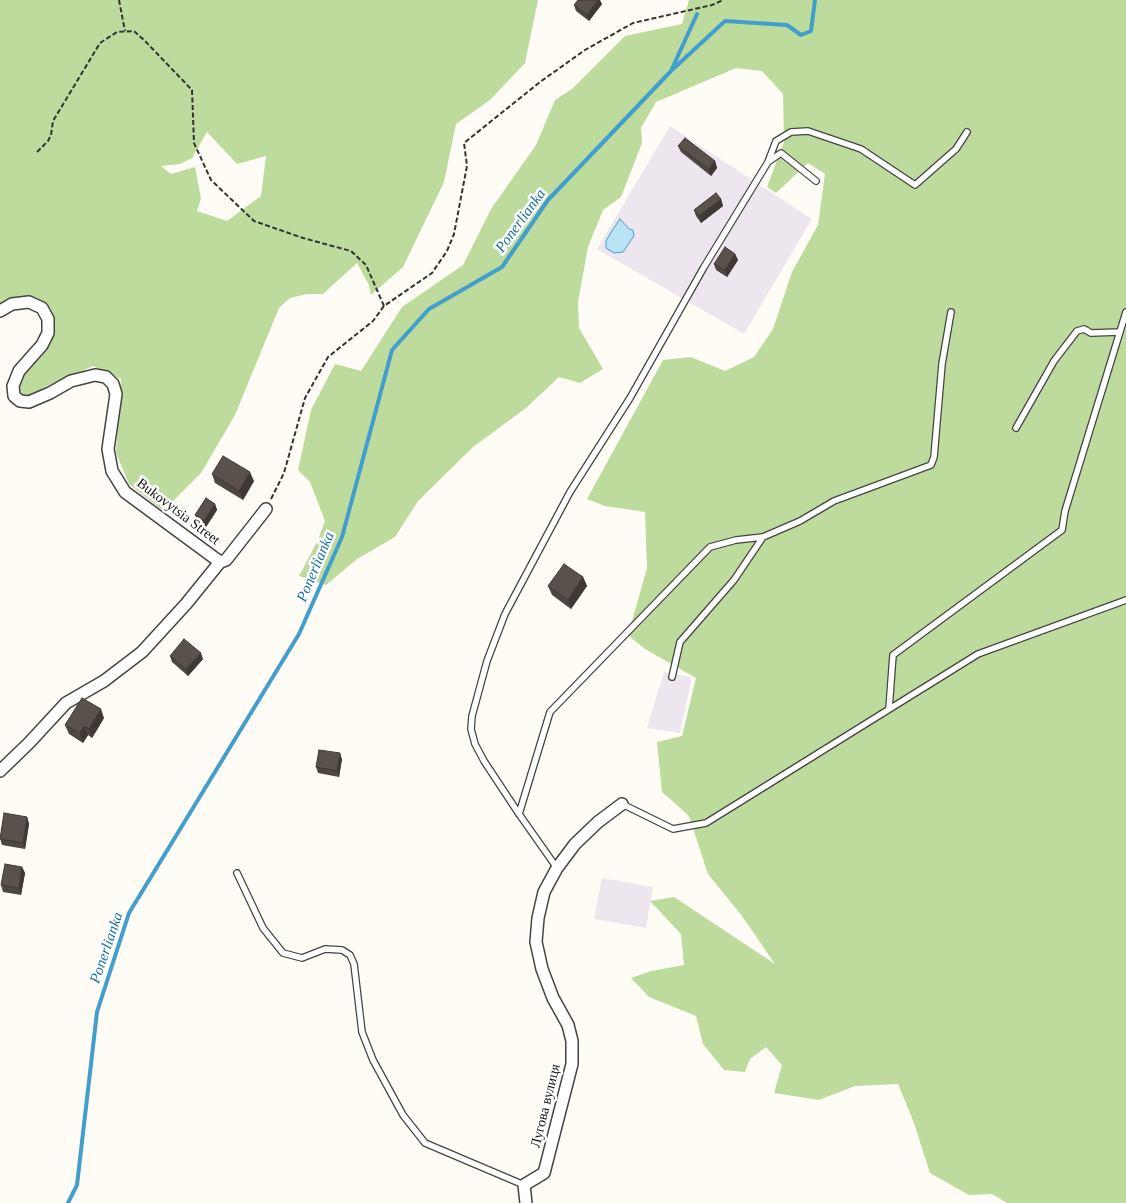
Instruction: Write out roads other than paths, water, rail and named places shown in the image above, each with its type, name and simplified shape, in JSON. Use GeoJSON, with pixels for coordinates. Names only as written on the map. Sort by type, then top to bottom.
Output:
{"type":"FeatureCollection","features":[{"type":"Feature","properties":{"kind":"street","name":"Bukovytsia Street"},"geometry":{"type":"LineString","coordinates":[[0,311],[12,304],[29,302],[42,308],[48,319],[48,333],[42,345],[19,371],[13,386],[14,396],[20,401],[30,402],[71,381],[94,375],[106,377],[113,384],[116,394],[108,449],[112,471],[125,492],[220,562]]}},
{"type":"Feature","properties":{"kind":"street"},"geometry":{"type":"LineString","coordinates":[[0,771],[29,744],[66,703],[104,681],[142,652],[186,604],[220,562],[226,560],[266,509]]}},
{"type":"Feature","properties":{"kind":"street","name":"Лугова вулиця"},"geometry":{"type":"LineString","coordinates":[[524,1185],[544,1173],[572,1064],[572,1041],[568,1025],[553,998],[542,969],[536,942],[538,918],[544,892],[557,868],[575,844],[598,822],[622,804]]}},
{"type":"Feature","properties":{"kind":"street"},"geometry":{"type":"LineString","coordinates":[[524,1185],[526,1203]]}},
{"type":"Feature","properties":{"kind":"lane"},"geometry":{"type":"LineString","coordinates":[[557,868],[484,761],[475,744],[471,729],[472,716],[487,661],[506,614],[570,492],[630,398],[704,267],[768,162],[776,141],[790,132],[808,131],[861,149],[915,185],[956,149],[967,132]]}},
{"type":"Feature","properties":{"kind":"lane"},"geometry":{"type":"LineString","coordinates":[[768,162],[781,153],[816,181]]}},
{"type":"Feature","properties":{"kind":"lane"},"geometry":{"type":"LineString","coordinates":[[519,814],[550,712],[710,547],[736,540],[763,537],[800,521],[834,501],[931,465],[934,457],[942,364],[951,312]]}},
{"type":"Feature","properties":{"kind":"lane"},"geometry":{"type":"LineString","coordinates":[[889,709],[893,655],[1062,530],[1065,512],[1126,312]]}},
{"type":"Feature","properties":{"kind":"lane"},"geometry":{"type":"LineString","coordinates":[[1016,428],[1054,361],[1077,331],[1084,329],[1091,333],[1120,332]]}},
{"type":"Feature","properties":{"kind":"lane"},"geometry":{"type":"LineString","coordinates":[[672,677],[680,642],[734,580],[763,537]]}},
{"type":"Feature","properties":{"kind":"lane"},"geometry":{"type":"LineString","coordinates":[[622,804],[672,829],[706,823],[978,654],[1126,600]]}},
{"type":"Feature","properties":{"kind":"lane"},"geometry":{"type":"LineString","coordinates":[[237,873],[263,928],[283,953],[302,958],[325,949],[342,950],[350,955],[354,964],[362,1032],[373,1060],[403,1115],[425,1143],[524,1185]]}},
{"type":"Feature","properties":{"kind":"water"},"geometry":{"type":"Polygon","coordinates":[[[620,219],[629,229],[633,230],[634,236],[623,252],[614,253],[606,248],[606,241],[620,219]]]}},
{"type":"Feature","properties":{"kind":"waterway"},"geometry":{"type":"LineString","coordinates":[[672,70],[725,21],[787,25],[801,35],[811,31],[815,0]]}},
{"type":"Feature","properties":{"kind":"waterway","name":"Ponerlianka"},"geometry":{"type":"LineString","coordinates":[[68,1203],[77,1185],[97,1012],[129,913],[299,634],[342,537],[392,350],[429,309],[502,267],[548,200],[671,71],[697,14]]}}]}
